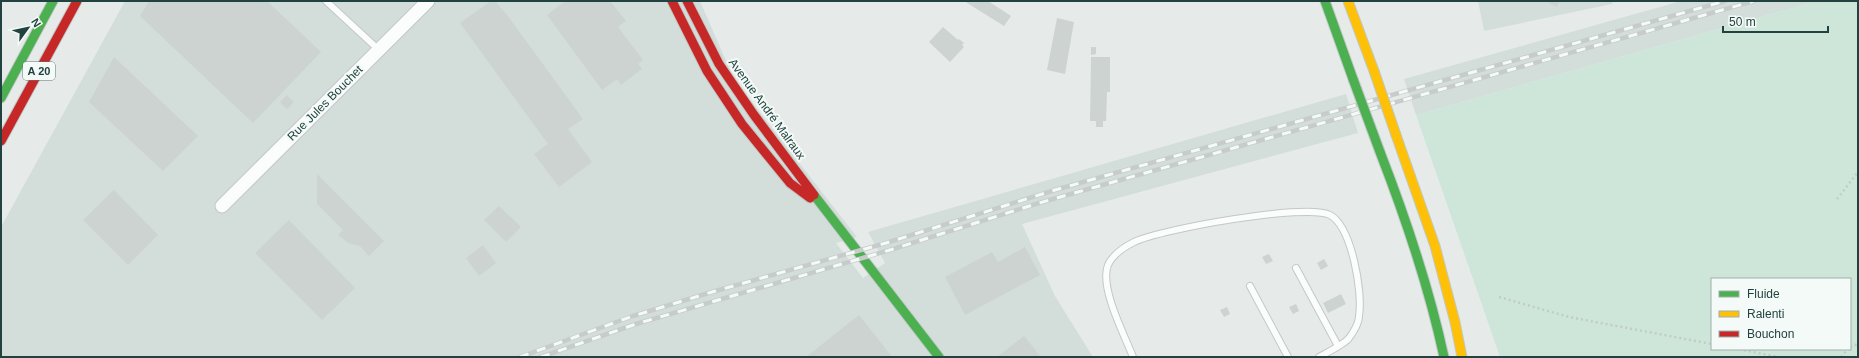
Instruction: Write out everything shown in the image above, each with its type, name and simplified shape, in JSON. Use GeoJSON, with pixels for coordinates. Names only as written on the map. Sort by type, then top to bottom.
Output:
{"type":"FeatureCollection","features":[{"type":"Feature","properties":{"kind":"main road","name":"A 20"},"geometry":{"type":"LineString","coordinates":[[1,98],[53,1]]}},
{"type":"Feature","properties":{"kind":"main road","name":"A 20"},"geometry":{"type":"LineString","coordinates":[[1,141],[77,1]]}},
{"type":"Feature","properties":{"kind":"main road","name":"Avenue André Malraux"},"geometry":{"type":"LineString","coordinates":[[672,1],[707,70],[742,124],[790,183],[822,207]]}},
{"type":"Feature","properties":{"kind":"main road","name":"Avenue André Malraux"},"geometry":{"type":"LineString","coordinates":[[687,1],[719,64],[754,116],[803,178],[822,207],[939,357]]}},
{"type":"Feature","properties":{"kind":"main road"},"geometry":{"type":"LineString","coordinates":[[1325,1],[1417,254],[1438,328],[1444,357]]}},
{"type":"Feature","properties":{"kind":"main road"},"geometry":{"type":"LineString","coordinates":[[1348,1],[1435,246],[1455,322],[1462,357]]}},
{"type":"Feature","properties":{"kind":"street","name":"Rue Jules Bouchet"},"geometry":{"type":"LineString","coordinates":[[222,206],[428,1]]}},
{"type":"Feature","properties":{"kind":"lane"},"geometry":{"type":"LineString","coordinates":[[326,1],[379,50]]}},
{"type":"Feature","properties":{"kind":"lane"},"geometry":{"type":"LineString","coordinates":[[1133,357],[1109,296],[1106,280],[1108,266],[1119,250],[1136,241],[1196,224],[1286,213],[1320,212],[1331,215],[1348,238],[1359,288],[1359,317],[1348,340],[1319,357]]}},
{"type":"Feature","properties":{"kind":"lane"},"geometry":{"type":"LineString","coordinates":[[1296,268],[1338,346]]}},
{"type":"Feature","properties":{"kind":"lane"},"geometry":{"type":"LineString","coordinates":[[1250,286],[1288,357]]}},
{"type":"Feature","properties":{"kind":"path"},"geometry":{"type":"LineString","coordinates":[[1837,198],[1858,172]]}},
{"type":"Feature","properties":{"kind":"path"},"geometry":{"type":"LineString","coordinates":[[1499,297],[1569,317],[1711,344]]}},
{"type":"Feature","properties":{"kind":"path"},"geometry":{"type":"LineString","coordinates":[[1744,350],[1778,357]]}},
{"type":"Feature","properties":{"kind":"shaded area"},"geometry":{"type":"Polygon","coordinates":[[[125,1],[700,1],[734,79],[857,237],[836,243],[863,278],[885,263],[868,232],[1346,94],[1358,133],[1022,224],[1055,296],[1093,357],[1,357],[1,227],[125,1]]]}},
{"type":"Feature","properties":{"kind":"shaded area"},"geometry":{"type":"Polygon","coordinates":[[[1478,1],[1613,1],[1612,4],[1484,31],[1478,1]]]}},
{"type":"Feature","properties":{"kind":"shaded area"},"geometry":{"type":"Polygon","coordinates":[[[1681,1],[1818,1],[1416,115],[1404,79],[1681,1]]]}},
{"type":"Feature","properties":{"kind":"green space"},"geometry":{"type":"Polygon","coordinates":[[[1818,1],[1858,1],[1858,357],[1500,357],[1416,115],[1818,1]]]}},
{"type":"Feature","properties":{"kind":"building"},"geometry":{"type":"Polygon","coordinates":[[[149,1],[267,1],[321,52],[253,123],[140,16],[149,1]]]}},
{"type":"Feature","properties":{"kind":"building"},"geometry":{"type":"Polygon","coordinates":[[[491,1],[495,1],[507,15],[583,119],[568,129],[592,162],[559,187],[534,154],[548,144],[460,23],[491,1]]]}},
{"type":"Feature","properties":{"kind":"building"},"geometry":{"type":"Polygon","coordinates":[[[565,1],[610,1],[626,21],[618,27],[643,60],[638,64],[642,69],[621,85],[617,79],[602,90],[547,15],[565,1]]]}},
{"type":"Feature","properties":{"kind":"building"},"geometry":{"type":"Polygon","coordinates":[[[964,1],[988,1],[1011,16],[1004,26],[964,1]]]}},
{"type":"Feature","properties":{"kind":"building"},"geometry":{"type":"Polygon","coordinates":[[[1545,1],[1560,1],[1557,7],[1545,1]]]}},
{"type":"Feature","properties":{"kind":"building"},"geometry":{"type":"Polygon","coordinates":[[[1057,18],[1074,22],[1065,74],[1047,70],[1057,18]]]}},
{"type":"Feature","properties":{"kind":"building"},"geometry":{"type":"Polygon","coordinates":[[[943,27],[958,40],[959,39],[964,43],[962,45],[964,47],[950,62],[929,42],[943,27]]]}},
{"type":"Feature","properties":{"kind":"building"},"geometry":{"type":"Polygon","coordinates":[[[1091,47],[1096,47],[1096,54],[1091,55],[1091,47]]]}},
{"type":"Feature","properties":{"kind":"building"},"geometry":{"type":"Polygon","coordinates":[[[114,57],[198,136],[163,171],[89,102],[114,57]]]}},
{"type":"Feature","properties":{"kind":"building"},"geometry":{"type":"Polygon","coordinates":[[[1091,57],[1110,57],[1110,92],[1107,92],[1106,121],[1103,121],[1103,127],[1096,127],[1096,121],[1090,121],[1091,57]]]}},
{"type":"Feature","properties":{"kind":"building"},"geometry":{"type":"Polygon","coordinates":[[[287,95],[294,102],[287,109],[280,102],[287,95]]]}},
{"type":"Feature","properties":{"kind":"building"},"geometry":{"type":"Polygon","coordinates":[[[317,174],[384,241],[369,256],[360,246],[348,243],[338,235],[343,230],[317,204],[317,174]]]}},
{"type":"Feature","properties":{"kind":"building"},"geometry":{"type":"Polygon","coordinates":[[[114,190],[158,235],[128,265],[83,220],[114,190]]]}},
{"type":"Feature","properties":{"kind":"building"},"geometry":{"type":"Polygon","coordinates":[[[499,206],[521,227],[506,242],[484,220],[499,206]]]}},
{"type":"Feature","properties":{"kind":"building"},"geometry":{"type":"Polygon","coordinates":[[[289,220],[355,288],[322,320],[255,253],[289,220]]]}},
{"type":"Feature","properties":{"kind":"building"},"geometry":{"type":"Polygon","coordinates":[[[483,245],[496,263],[479,276],[466,258],[483,245]]]}},
{"type":"Feature","properties":{"kind":"building"},"geometry":{"type":"Polygon","coordinates":[[[1025,247],[1040,275],[965,315],[945,277],[992,252],[998,262],[1025,247]]]}},
{"type":"Feature","properties":{"kind":"building"},"geometry":{"type":"Polygon","coordinates":[[[1269,254],[1273,261],[1266,264],[1262,257],[1269,254]]]}},
{"type":"Feature","properties":{"kind":"building"},"geometry":{"type":"Polygon","coordinates":[[[1324,259],[1328,266],[1321,270],[1317,263],[1324,259]]]}},
{"type":"Feature","properties":{"kind":"building"},"geometry":{"type":"Polygon","coordinates":[[[1341,294],[1346,304],[1328,313],[1323,303],[1341,294]]]}},
{"type":"Feature","properties":{"kind":"building"},"geometry":{"type":"Polygon","coordinates":[[[1296,304],[1299,311],[1293,314],[1289,307],[1296,304]]]}},
{"type":"Feature","properties":{"kind":"building"},"geometry":{"type":"Polygon","coordinates":[[[1227,307],[1230,314],[1224,317],[1220,310],[1227,307]]]}},
{"type":"Feature","properties":{"kind":"building"},"geometry":{"type":"Polygon","coordinates":[[[859,315],[892,357],[806,357],[859,315]]]}},
{"type":"Feature","properties":{"kind":"building"},"geometry":{"type":"Polygon","coordinates":[[[1024,336],[1041,357],[997,357],[1024,336]]]}},
{"type":"Feature","properties":{"kind":"railway"},"geometry":{"type":"LineString","coordinates":[[520,357],[633,316],[886,243],[1055,190],[1725,1]]}},
{"type":"Feature","properties":{"kind":"railway"},"geometry":{"type":"LineString","coordinates":[[541,357],[636,324],[890,250],[1039,203],[1754,1]]}},
{"type":"Feature","properties":{"kind":"traffic: fast"},"geometry":{"type":"LineString","coordinates":[[1,98],[53,1]]}},
{"type":"Feature","properties":{"kind":"traffic: fast"},"geometry":{"type":"LineString","coordinates":[[1325,1],[1353,79]]}},
{"type":"Feature","properties":{"kind":"traffic: fast"},"geometry":{"type":"LineString","coordinates":[[1353,79],[1380,152]]}},
{"type":"Feature","properties":{"kind":"traffic: fast"},"geometry":{"type":"LineString","coordinates":[[1380,152],[1416,253],[1444,357]]}},
{"type":"Feature","properties":{"kind":"traffic: fast"},"geometry":{"type":"LineString","coordinates":[[814,195],[939,357]]}},
{"type":"Feature","properties":{"kind":"traffic: slow"},"geometry":{"type":"LineString","coordinates":[[1348,1],[1374,71]]}},
{"type":"Feature","properties":{"kind":"traffic: slow"},"geometry":{"type":"LineString","coordinates":[[1374,71],[1396,135]]}},
{"type":"Feature","properties":{"kind":"traffic: slow"},"geometry":{"type":"LineString","coordinates":[[1396,135],[1435,246],[1455,322],[1462,357]]}},
{"type":"Feature","properties":{"kind":"traffic: jam"},"geometry":{"type":"LineString","coordinates":[[1,141],[77,1]]}},
{"type":"Feature","properties":{"kind":"traffic: jam"},"geometry":{"type":"LineString","coordinates":[[672,1],[707,71],[742,124],[790,183],[810,198]]}},
{"type":"Feature","properties":{"kind":"traffic: jam"},"geometry":{"type":"LineString","coordinates":[[687,1],[719,64],[754,115],[814,195]]}}]}
